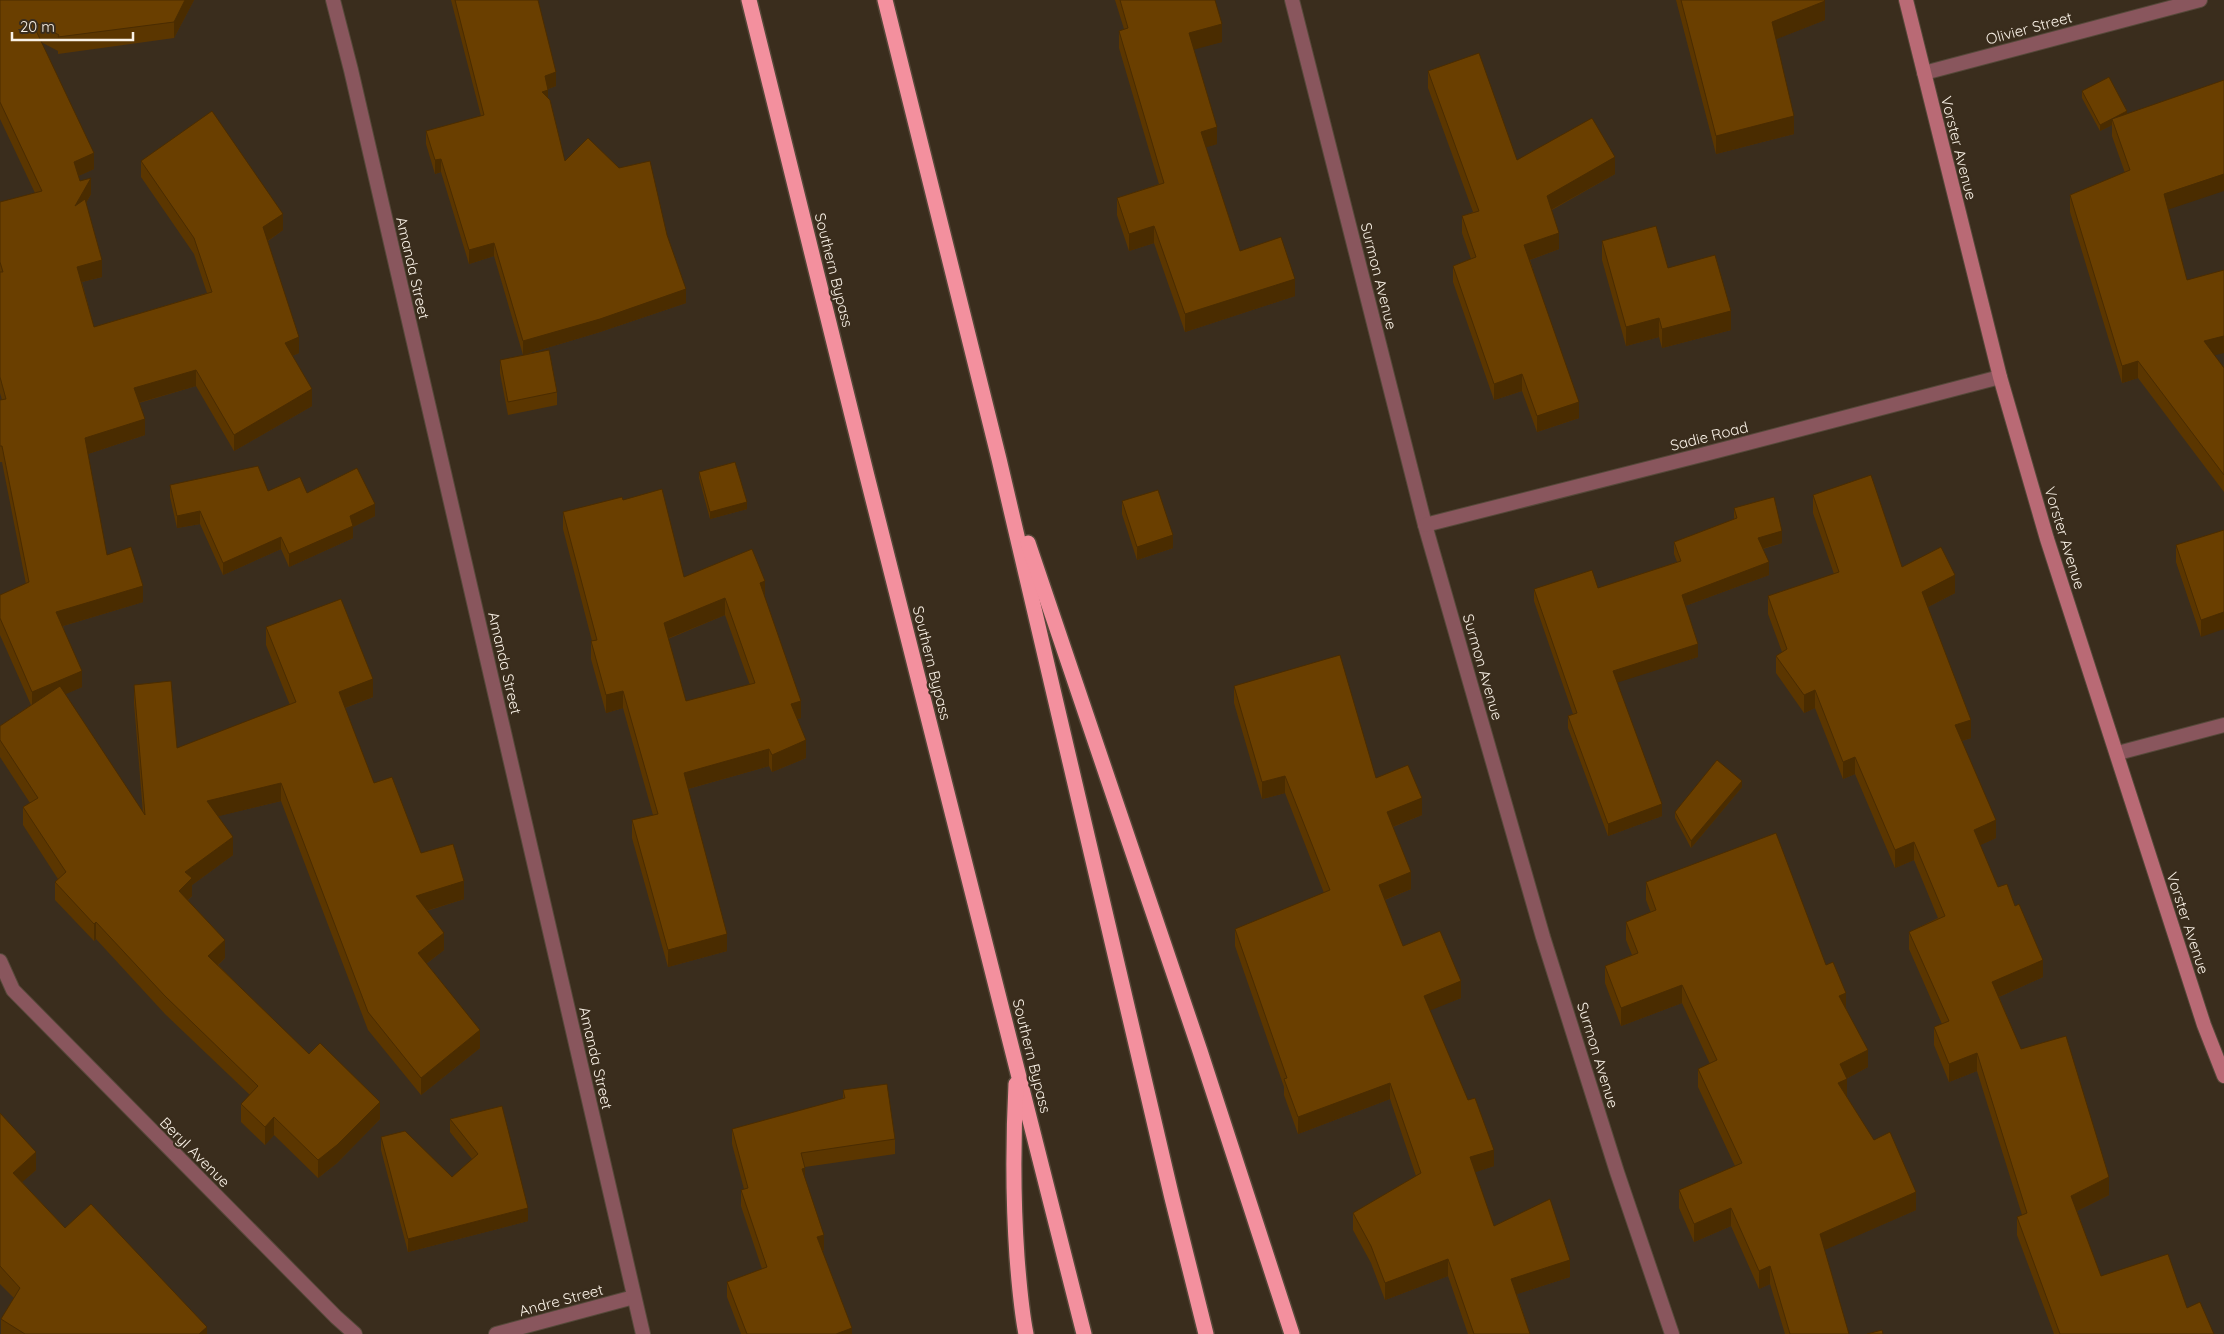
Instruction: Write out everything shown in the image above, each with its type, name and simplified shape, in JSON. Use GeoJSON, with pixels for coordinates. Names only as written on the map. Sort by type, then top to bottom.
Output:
{"type":"FeatureCollection","features":[{"type":"Feature","properties":{"kind":"highway","name":"Southern Bypass"},"geometry":{"type":"LineString","coordinates":[[749,0],[1084,1334]]}},
{"type":"Feature","properties":{"kind":"highway"},"geometry":{"type":"LineString","coordinates":[[885,0],[999,459],[1167,1178],[1206,1334]]}},
{"type":"Feature","properties":{"kind":"highway"},"geometry":{"type":"LineString","coordinates":[[999,459],[1197,1042],[1292,1334]]}},
{"type":"Feature","properties":{"kind":"highway"},"geometry":{"type":"LineString","coordinates":[[1017,1068],[1012,1150],[1014,1220],[1022,1312],[1026,1334]]}},
{"type":"Feature","properties":{"kind":"main road","name":"Vorster Avenue"},"geometry":{"type":"LineString","coordinates":[[1906,0],[2000,377],[2047,539],[2118,753],[2204,1025],[2224,1076]]}},
{"type":"Feature","properties":{"kind":"street","name":"Amanda Street"},"geometry":{"type":"LineString","coordinates":[[333,0],[353,79],[643,1334]]}},
{"type":"Feature","properties":{"kind":"street","name":"Surmon Avenue"},"geometry":{"type":"LineString","coordinates":[[1292,0],[1425,524],[1546,946],[1617,1172],[1672,1334]]}},
{"type":"Feature","properties":{"kind":"street","name":"Olivier Street"},"geometry":{"type":"LineString","coordinates":[[1924,73],[2200,0]]}},
{"type":"Feature","properties":{"kind":"street","name":"Sadie Road"},"geometry":{"type":"LineString","coordinates":[[1425,524],[1705,454],[2000,377]]}},
{"type":"Feature","properties":{"kind":"street"},"geometry":{"type":"LineString","coordinates":[[2118,753],[2224,725]]}},
{"type":"Feature","properties":{"kind":"street","name":"Beryl Avenue"},"geometry":{"type":"LineString","coordinates":[[0,961],[7,988],[294,1275],[356,1334]]}},
{"type":"Feature","properties":{"kind":"street","name":"Andre Street"},"geometry":{"type":"LineString","coordinates":[[496,1334],[634,1297]]}},
{"type":"Feature","properties":{"kind":"building"},"geometry":{"type":"Polygon","coordinates":[[[0,0],[185,0],[174,22],[58,37],[59,35],[31,20],[94,153],[74,162],[80,181],[91,178],[75,206],[85,199],[102,260],[77,267],[94,327],[212,292],[194,238],[141,161],[212,111],[283,214],[263,227],[299,337],[285,343],[312,389],[234,435],[196,370],[134,388],[145,419],[85,438],[107,555],[131,547],[143,586],[56,612],[82,671],[32,692],[0,618],[0,595],[29,582],[2,446],[0,446],[0,400],[6,399],[0,377],[0,272],[3,272],[0,262],[0,202],[42,191],[0,102],[0,0]]]}},
{"type":"Feature","properties":{"kind":"building"},"geometry":{"type":"Polygon","coordinates":[[[455,0],[538,0],[556,72],[545,76],[548,90],[542,92],[550,100],[565,161],[588,138],[619,168],[650,161],[667,235],[686,289],[600,319],[523,341],[494,243],[469,250],[441,159],[435,160],[426,131],[484,115],[455,0]]]}},
{"type":"Feature","properties":{"kind":"building"},"geometry":{"type":"Polygon","coordinates":[[[1120,0],[1215,0],[1222,24],[1189,33],[1217,127],[1201,132],[1240,251],[1281,237],[1295,279],[1185,314],[1154,226],[1129,234],[1117,198],[1164,183],[1119,31],[1128,28],[1120,0]]]}},
{"type":"Feature","properties":{"kind":"building"},"geometry":{"type":"Polygon","coordinates":[[[1681,0],[1825,1],[1772,22],[1794,116],[1716,136],[1681,0]]]}},
{"type":"Feature","properties":{"kind":"building"},"geometry":{"type":"Polygon","coordinates":[[[1479,53],[1517,160],[1592,118],[1615,157],[1547,196],[1559,233],[1524,245],[1579,402],[1537,416],[1522,374],[1494,384],[1453,266],[1476,257],[1462,216],[1479,211],[1428,71],[1479,53]]]}},
{"type":"Feature","properties":{"kind":"building"},"geometry":{"type":"Polygon","coordinates":[[[2109,77],[2127,111],[2100,125],[2082,91],[2109,77]]]}},
{"type":"Feature","properties":{"kind":"building"},"geometry":{"type":"Polygon","coordinates":[[[2224,80],[2224,174],[2164,194],[2187,280],[2224,270],[2224,336],[2204,341],[2224,368],[2224,475],[2138,361],[2122,366],[2070,195],[2130,170],[2112,119],[2224,80]]]}},
{"type":"Feature","properties":{"kind":"building"},"geometry":{"type":"Polygon","coordinates":[[[1656,226],[1668,268],[1715,255],[1731,311],[1662,329],[1659,318],[1626,327],[1602,241],[1656,226]]]}},
{"type":"Feature","properties":{"kind":"building"},"geometry":{"type":"Polygon","coordinates":[[[549,350],[557,392],[508,402],[500,360],[549,350]]]}},
{"type":"Feature","properties":{"kind":"building"},"geometry":{"type":"Polygon","coordinates":[[[735,462],[747,502],[710,512],[699,472],[735,462]]]}},
{"type":"Feature","properties":{"kind":"building"},"geometry":{"type":"Polygon","coordinates":[[[258,466],[268,491],[300,477],[307,493],[357,468],[375,504],[350,516],[353,526],[289,554],[281,537],[223,563],[200,511],[177,516],[170,485],[258,466]]]}},
{"type":"Feature","properties":{"kind":"building"},"geometry":{"type":"Polygon","coordinates":[[[1871,475],[1902,567],[1941,547],[1955,575],[1922,592],[1971,720],[1955,725],[1996,820],[1974,830],[1998,887],[2007,884],[2015,906],[2019,904],[2043,960],[1992,982],[2021,1049],[2066,1036],[2109,1177],[2071,1196],[2101,1276],[2168,1254],[2187,1308],[2200,1302],[2214,1334],[2060,1334],[2017,1217],[2027,1213],[1977,1053],[1949,1064],[1934,1027],[1949,1021],[1909,932],[1945,916],[1914,842],[1895,850],[1855,757],[1843,762],[1815,690],[1804,695],[1776,656],[1787,649],[1768,596],[1839,572],[1813,495],[1871,475]]]}},
{"type":"Feature","properties":{"kind":"building"},"geometry":{"type":"Polygon","coordinates":[[[662,489],[684,577],[752,549],[765,581],[760,583],[801,701],[791,704],[806,740],[772,755],[769,749],[684,773],[727,934],[668,950],[632,820],[658,814],[623,691],[606,695],[591,641],[597,640],[563,512],[622,497],[623,500],[662,489]],[[725,598],[664,623],[686,701],[755,683],[725,598]]]}},
{"type":"Feature","properties":{"kind":"building"},"geometry":{"type":"Polygon","coordinates":[[[1158,490],[1173,535],[1137,547],[1122,501],[1158,490]]]}},
{"type":"Feature","properties":{"kind":"building"},"geometry":{"type":"Polygon","coordinates":[[[1774,497],[1782,531],[1758,538],[1769,562],[1682,595],[1698,644],[1613,671],[1662,804],[1608,824],[1568,716],[1577,713],[1534,589],[1592,570],[1598,588],[1681,561],[1674,542],[1737,518],[1734,508],[1774,497]]]}},
{"type":"Feature","properties":{"kind":"building"},"geometry":{"type":"Polygon","coordinates":[[[2224,530],[2224,612],[2201,620],[2176,545],[2224,530]]]}},
{"type":"Feature","properties":{"kind":"building"},"geometry":{"type":"Polygon","coordinates":[[[341,599],[373,679],[339,692],[374,783],[392,777],[421,853],[453,844],[464,881],[416,896],[444,933],[418,953],[480,1030],[421,1078],[368,1012],[281,783],[207,801],[233,837],[185,872],[192,878],[179,891],[225,940],[208,956],[309,1054],[320,1043],[380,1102],[337,1145],[318,1160],[274,1117],[265,1127],[241,1104],[258,1086],[165,996],[96,922],[94,924],[55,882],[66,872],[23,807],[38,798],[0,740],[0,726],[60,686],[145,815],[134,685],[171,681],[177,748],[296,702],[266,627],[341,599]]]}},
{"type":"Feature","properties":{"kind":"building"},"geometry":{"type":"Polygon","coordinates":[[[1340,655],[1376,778],[1408,765],[1422,798],[1387,812],[1411,872],[1379,885],[1403,946],[1440,931],[1461,981],[1424,996],[1468,1100],[1475,1098],[1494,1150],[1470,1157],[1494,1226],[1550,1199],[1570,1260],[1511,1279],[1530,1334],[1474,1334],[1448,1259],[1385,1283],[1371,1246],[1353,1213],[1421,1173],[1390,1083],[1298,1117],[1284,1079],[1287,1078],[1235,929],[1330,890],[1285,776],[1262,782],[1234,686],[1340,655]]]}},
{"type":"Feature","properties":{"kind":"building"},"geometry":{"type":"Polygon","coordinates":[[[1717,760],[1742,781],[1691,841],[1675,812],[1717,760]]]}},
{"type":"Feature","properties":{"kind":"building"},"geometry":{"type":"Polygon","coordinates":[[[1776,833],[1826,965],[1833,962],[1846,993],[1839,996],[1868,1050],[1840,1064],[1847,1079],[1838,1083],[1874,1140],[1890,1132],[1916,1192],[1820,1234],[1849,1334],[1790,1334],[1770,1266],[1759,1271],[1731,1208],[1694,1224],[1679,1190],[1742,1163],[1698,1069],[1717,1060],[1682,985],[1621,1008],[1605,966],[1638,953],[1626,922],[1656,910],[1646,882],[1776,833]]]}},
{"type":"Feature","properties":{"kind":"building"},"geometry":{"type":"Polygon","coordinates":[[[887,1084],[895,1139],[801,1153],[805,1168],[802,1169],[824,1235],[817,1237],[852,1328],[836,1334],[747,1334],[727,1282],[767,1267],[741,1190],[748,1188],[732,1129],[845,1098],[843,1090],[887,1084]]]}},
{"type":"Feature","properties":{"kind":"building"},"geometry":{"type":"Polygon","coordinates":[[[502,1106],[528,1208],[408,1239],[381,1137],[405,1131],[452,1177],[478,1154],[450,1119],[502,1106]]]}},
{"type":"Feature","properties":{"kind":"building"},"geometry":{"type":"Polygon","coordinates":[[[0,1113],[36,1152],[13,1173],[65,1228],[91,1204],[207,1327],[199,1334],[25,1334],[1,1319],[20,1288],[0,1266],[0,1113]]]}},
{"type":"Feature","properties":{"kind":"building"},"geometry":{"type":"Polygon","coordinates":[[[1882,1330],[1883,1334],[1867,1334],[1882,1330]]]}}]}
